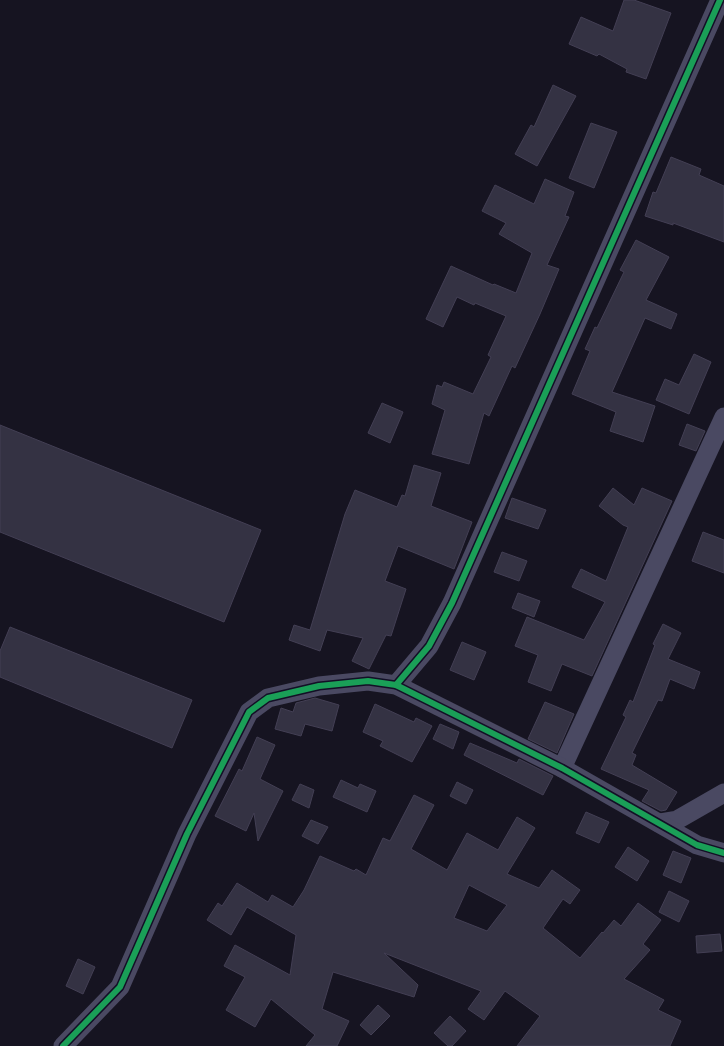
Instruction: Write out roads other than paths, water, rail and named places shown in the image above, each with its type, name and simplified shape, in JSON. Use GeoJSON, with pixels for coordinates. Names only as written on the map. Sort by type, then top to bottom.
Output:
{"type":"FeatureCollection","features":[{"type":"Feature","properties":{"kind":"street"},"geometry":{"type":"LineString","coordinates":[[396,685],[429,646],[452,603],[720,0]]}},
{"type":"Feature","properties":{"kind":"street"},"geometry":{"type":"LineString","coordinates":[[562,768],[724,416]]}},
{"type":"Feature","properties":{"kind":"street"},"geometry":{"type":"LineString","coordinates":[[63,1046],[120,987],[187,834],[249,712],[268,698],[319,686],[368,681],[396,685],[562,768],[697,845],[724,853]]}},
{"type":"Feature","properties":{"kind":"street"},"geometry":{"type":"LineString","coordinates":[[659,823],[677,820],[724,793]]}}]}
